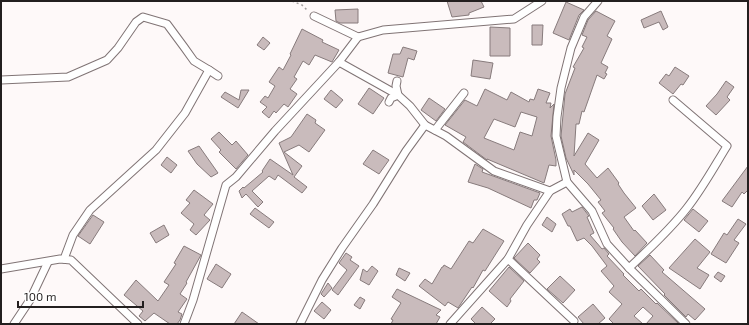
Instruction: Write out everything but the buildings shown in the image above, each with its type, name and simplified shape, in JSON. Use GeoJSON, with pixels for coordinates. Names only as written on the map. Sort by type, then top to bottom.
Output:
{"type":"FeatureCollection","features":[{"type":"Feature","properties":{"kind":"street"},"geometry":{"type":"LineString","coordinates":[[184,324],[193,300],[226,185],[236,177],[275,131],[339,62],[358,37],[383,30],[514,19],[542,1]]}},
{"type":"Feature","properties":{"kind":"street"},"geometry":{"type":"LineString","coordinates":[[598,1],[584,17],[571,48],[561,88],[556,117],[556,136],[567,182],[592,211],[607,244],[629,268],[686,324]]}},
{"type":"Feature","properties":{"kind":"street"},"geometry":{"type":"LineString","coordinates":[[314,16],[358,37]]}},
{"type":"Feature","properties":{"kind":"street"},"geometry":{"type":"LineString","coordinates":[[1,80],[68,77],[107,60],[118,48],[136,22],[143,17],[167,24],[194,61],[218,76]]}},
{"type":"Feature","properties":{"kind":"street"},"geometry":{"type":"LineString","coordinates":[[339,62],[398,95],[410,106],[425,125],[446,136],[494,171],[550,191]]}},
{"type":"Feature","properties":{"kind":"street"},"geometry":{"type":"LineString","coordinates":[[64,259],[73,235],[90,210],[156,150],[185,113],[209,70]]}},
{"type":"Feature","properties":{"kind":"street"},"geometry":{"type":"LineString","coordinates":[[398,80],[396,86],[398,95]]}},
{"type":"Feature","properties":{"kind":"street"},"geometry":{"type":"LineString","coordinates":[[435,130],[464,94]]}},
{"type":"Feature","properties":{"kind":"street"},"geometry":{"type":"LineString","coordinates":[[389,102],[391,98],[398,95]]}},
{"type":"Feature","properties":{"kind":"street"},"geometry":{"type":"LineString","coordinates":[[629,268],[659,240],[687,208],[727,146],[673,100]]}},
{"type":"Feature","properties":{"kind":"street"},"geometry":{"type":"LineString","coordinates":[[300,324],[322,280],[342,248],[373,204],[406,151],[425,125]]}},
{"type":"Feature","properties":{"kind":"street"},"geometry":{"type":"LineString","coordinates":[[450,324],[508,259],[527,225],[550,191],[567,182]]}},
{"type":"Feature","properties":{"kind":"street"},"geometry":{"type":"LineString","coordinates":[[1,269],[64,259],[71,260],[138,324]]}},
{"type":"Feature","properties":{"kind":"street"},"geometry":{"type":"LineString","coordinates":[[508,259],[574,321]]}},
{"type":"Feature","properties":{"kind":"street"},"geometry":{"type":"LineString","coordinates":[[14,324],[30,300],[48,262]]}},
{"type":"Feature","properties":{"kind":"path"},"geometry":{"type":"LineString","coordinates":[[292,1],[302,5],[314,16]]}}]}
